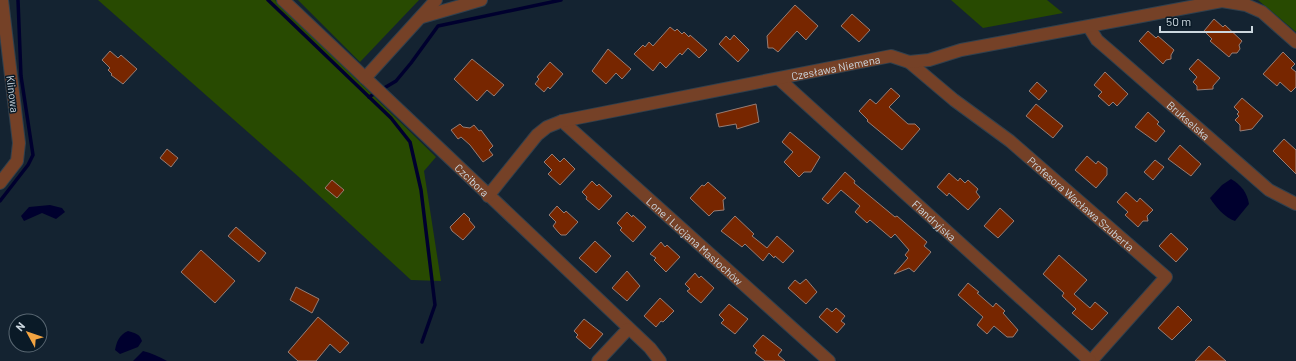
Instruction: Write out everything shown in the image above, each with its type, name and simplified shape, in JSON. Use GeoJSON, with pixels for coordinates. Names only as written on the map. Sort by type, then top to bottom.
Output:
{"type":"FeatureCollection","features":[{"type":"Feature","properties":{"kind":"street","name":"Klinowa"},"geometry":{"type":"LineString","coordinates":[[0,183],[17,161],[19,143],[2,0]]}},
{"type":"Feature","properties":{"kind":"street","name":"Czcibora"},"geometry":{"type":"LineString","coordinates":[[283,0],[628,329],[650,348],[660,361]]}},
{"type":"Feature","properties":{"kind":"street"},"geometry":{"type":"LineString","coordinates":[[365,78],[436,0]]}},
{"type":"Feature","properties":{"kind":"street"},"geometry":{"type":"LineString","coordinates":[[422,17],[481,0]]}},
{"type":"Feature","properties":{"kind":"street","name":"Czesława Niemena"},"geometry":{"type":"LineString","coordinates":[[488,196],[538,135],[547,127],[562,121],[891,56],[909,62],[929,60],[961,50],[1222,1],[1246,5],[1262,12],[1296,42]]}},
{"type":"Feature","properties":{"kind":"street","name":"Brukselska"},"geometry":{"type":"LineString","coordinates":[[1089,27],[1103,46],[1269,190],[1296,204]]}},
{"type":"Feature","properties":{"kind":"street","name":"Profesora Wacława Szuberta"},"geometry":{"type":"LineString","coordinates":[[909,62],[954,100],[1010,141],[1166,278],[1090,361]]}},
{"type":"Feature","properties":{"kind":"street","name":"Flandryjska"},"geometry":{"type":"LineString","coordinates":[[779,79],[1090,361]]}},
{"type":"Feature","properties":{"kind":"street","name":"Lone i Lucjana Masłochów"},"geometry":{"type":"LineString","coordinates":[[562,121],[829,361]]}},
{"type":"Feature","properties":{"kind":"street"},"geometry":{"type":"LineString","coordinates":[[598,361],[628,329]]}},
{"type":"Feature","properties":{"kind":"green space"},"geometry":{"type":"Polygon","coordinates":[[[98,0],[275,0],[436,157],[424,171],[441,281],[411,280],[300,178],[98,0]]]}},
{"type":"Feature","properties":{"kind":"green space"},"geometry":{"type":"Polygon","coordinates":[[[298,0],[419,0],[360,62],[298,0]]]}},
{"type":"Feature","properties":{"kind":"green space"},"geometry":{"type":"Polygon","coordinates":[[[951,0],[1047,0],[1063,13],[983,28],[951,0]]]}},
{"type":"Feature","properties":{"kind":"green space"},"geometry":{"type":"Polygon","coordinates":[[[1258,0],[1296,0],[1296,32],[1258,0]]]}},
{"type":"Feature","properties":{"kind":"water"},"geometry":{"type":"Polygon","coordinates":[[[1231,179],[1243,189],[1249,204],[1235,221],[1224,215],[1210,198],[1222,185],[1231,179]]]}},
{"type":"Feature","properties":{"kind":"water"},"geometry":{"type":"Polygon","coordinates":[[[50,205],[62,208],[65,212],[56,219],[42,213],[24,221],[21,216],[29,207],[50,205]]]}},
{"type":"Feature","properties":{"kind":"water"},"geometry":{"type":"Polygon","coordinates":[[[128,331],[139,335],[142,341],[138,347],[120,354],[115,350],[117,344],[120,336],[128,331]]]}},
{"type":"Feature","properties":{"kind":"water"},"geometry":{"type":"Polygon","coordinates":[[[143,351],[155,355],[167,361],[133,361],[143,351]]]}},
{"type":"Feature","properties":{"kind":"building"},"geometry":{"type":"Polygon","coordinates":[[[795,5],[818,26],[806,40],[797,31],[778,52],[773,48],[768,48],[767,36],[795,5]]]}},
{"type":"Feature","properties":{"kind":"building"},"geometry":{"type":"Polygon","coordinates":[[[852,14],[870,30],[859,42],[841,26],[852,14]]]}},
{"type":"Feature","properties":{"kind":"building"},"geometry":{"type":"Polygon","coordinates":[[[1214,19],[1223,27],[1225,25],[1242,41],[1239,45],[1240,49],[1237,53],[1232,53],[1229,57],[1210,41],[1212,39],[1204,31],[1214,19]]]}},
{"type":"Feature","properties":{"kind":"building"},"geometry":{"type":"Polygon","coordinates":[[[670,27],[675,31],[677,29],[682,34],[684,32],[689,37],[690,35],[707,50],[699,58],[688,48],[682,55],[680,53],[666,68],[660,62],[653,71],[634,54],[643,45],[645,47],[649,42],[653,46],[670,27]]]}},
{"type":"Feature","properties":{"kind":"building"},"geometry":{"type":"Polygon","coordinates":[[[1148,31],[1156,38],[1158,36],[1174,50],[1171,55],[1171,59],[1166,60],[1163,64],[1139,41],[1148,31]]]}},
{"type":"Feature","properties":{"kind":"building"},"geometry":{"type":"Polygon","coordinates":[[[734,35],[749,50],[738,62],[719,44],[726,36],[730,40],[734,35]]]}},
{"type":"Feature","properties":{"kind":"building"},"geometry":{"type":"Polygon","coordinates":[[[608,49],[631,69],[622,79],[616,73],[606,84],[592,71],[608,49]]]}},
{"type":"Feature","properties":{"kind":"building"},"geometry":{"type":"Polygon","coordinates":[[[110,51],[118,58],[121,55],[137,69],[123,84],[111,75],[112,74],[108,70],[110,68],[102,60],[110,51]]]}},
{"type":"Feature","properties":{"kind":"building"},"geometry":{"type":"Polygon","coordinates":[[[1283,52],[1295,64],[1291,68],[1296,72],[1296,87],[1291,92],[1280,82],[1277,86],[1263,74],[1283,52]]]}},
{"type":"Feature","properties":{"kind":"building"},"geometry":{"type":"Polygon","coordinates":[[[472,59],[504,85],[494,96],[487,90],[477,101],[454,79],[472,59]]]}},
{"type":"Feature","properties":{"kind":"building"},"geometry":{"type":"Polygon","coordinates":[[[1198,59],[1220,78],[1213,86],[1213,89],[1197,90],[1197,86],[1193,82],[1197,77],[1189,69],[1198,59]]]}},
{"type":"Feature","properties":{"kind":"building"},"geometry":{"type":"Polygon","coordinates":[[[550,62],[563,74],[550,89],[548,87],[544,92],[535,84],[539,79],[537,77],[550,62]]]}},
{"type":"Feature","properties":{"kind":"building"},"geometry":{"type":"Polygon","coordinates":[[[1105,72],[1128,94],[1117,106],[1113,102],[1109,106],[1098,96],[1102,92],[1094,85],[1105,72]]]}},
{"type":"Feature","properties":{"kind":"building"},"geometry":{"type":"Polygon","coordinates":[[[1037,82],[1047,91],[1039,100],[1029,91],[1037,82]]]}},
{"type":"Feature","properties":{"kind":"building"},"geometry":{"type":"Polygon","coordinates":[[[891,88],[900,96],[889,107],[908,124],[915,124],[920,129],[902,150],[867,121],[868,120],[859,111],[870,99],[876,104],[891,88]]]}},
{"type":"Feature","properties":{"kind":"building"},"geometry":{"type":"Polygon","coordinates":[[[1242,98],[1263,116],[1252,129],[1240,131],[1240,125],[1235,120],[1239,116],[1237,114],[1239,112],[1234,107],[1242,98]]]}},
{"type":"Feature","properties":{"kind":"building"},"geometry":{"type":"Polygon","coordinates":[[[756,104],[759,122],[737,129],[736,124],[719,127],[716,114],[756,104]]]}},
{"type":"Feature","properties":{"kind":"building"},"geometry":{"type":"Polygon","coordinates":[[[1036,104],[1063,126],[1053,138],[1026,116],[1036,104]]]}},
{"type":"Feature","properties":{"kind":"building"},"geometry":{"type":"Polygon","coordinates":[[[1148,112],[1159,122],[1157,124],[1165,131],[1156,142],[1135,127],[1148,112]]]}},
{"type":"Feature","properties":{"kind":"building"},"geometry":{"type":"Polygon","coordinates":[[[460,124],[463,127],[470,128],[474,125],[479,131],[481,130],[493,146],[489,150],[493,155],[483,162],[470,145],[461,137],[458,139],[451,130],[460,124]]]}},
{"type":"Feature","properties":{"kind":"building"},"geometry":{"type":"Polygon","coordinates":[[[790,132],[820,157],[811,172],[804,172],[799,177],[784,162],[793,152],[782,142],[790,132]]]}},
{"type":"Feature","properties":{"kind":"building"},"geometry":{"type":"Polygon","coordinates":[[[1284,139],[1296,150],[1296,174],[1273,151],[1284,139]]]}},
{"type":"Feature","properties":{"kind":"building"},"geometry":{"type":"Polygon","coordinates":[[[1180,145],[1201,164],[1191,176],[1168,159],[1180,145]]]}},
{"type":"Feature","properties":{"kind":"building"},"geometry":{"type":"Polygon","coordinates":[[[167,149],[178,158],[171,167],[160,158],[167,149]]]}},
{"type":"Feature","properties":{"kind":"building"},"geometry":{"type":"Polygon","coordinates":[[[552,154],[560,162],[564,158],[575,169],[560,185],[548,174],[552,170],[544,162],[552,154]]]}},
{"type":"Feature","properties":{"kind":"building"},"geometry":{"type":"Polygon","coordinates":[[[1087,156],[1096,164],[1098,161],[1107,168],[1107,175],[1096,188],[1075,170],[1087,156]]]}},
{"type":"Feature","properties":{"kind":"building"},"geometry":{"type":"Polygon","coordinates":[[[1155,160],[1164,167],[1153,180],[1144,172],[1155,160]]]}},
{"type":"Feature","properties":{"kind":"building"},"geometry":{"type":"Polygon","coordinates":[[[845,172],[855,181],[854,183],[895,217],[897,216],[927,242],[924,246],[931,252],[914,272],[909,268],[894,274],[908,258],[905,255],[909,250],[895,234],[891,238],[870,220],[867,223],[855,212],[860,206],[841,190],[828,204],[822,199],[845,172]]]}},
{"type":"Feature","properties":{"kind":"building"},"geometry":{"type":"Polygon","coordinates":[[[949,173],[958,181],[960,178],[965,183],[968,180],[978,189],[976,192],[980,197],[968,210],[949,193],[947,196],[937,187],[949,173]]]}},
{"type":"Feature","properties":{"kind":"building"},"geometry":{"type":"Polygon","coordinates":[[[332,180],[344,190],[337,198],[325,188],[332,180]]]}},
{"type":"Feature","properties":{"kind":"building"},"geometry":{"type":"Polygon","coordinates":[[[592,181],[597,186],[599,184],[612,196],[599,210],[586,199],[587,197],[582,192],[592,181]]]}},
{"type":"Feature","properties":{"kind":"building"},"geometry":{"type":"Polygon","coordinates":[[[708,182],[726,198],[723,200],[724,210],[714,211],[709,216],[690,198],[702,185],[704,186],[708,182]]]}},
{"type":"Feature","properties":{"kind":"building"},"geometry":{"type":"Polygon","coordinates":[[[1126,192],[1137,202],[1140,198],[1153,210],[1147,216],[1148,221],[1143,221],[1138,227],[1125,215],[1128,212],[1117,202],[1126,192]]]}},
{"type":"Feature","properties":{"kind":"building"},"geometry":{"type":"Polygon","coordinates":[[[557,206],[564,213],[566,211],[578,222],[566,235],[561,235],[558,232],[553,226],[556,222],[549,215],[557,206]]]}},
{"type":"Feature","properties":{"kind":"building"},"geometry":{"type":"Polygon","coordinates":[[[1000,208],[1014,221],[998,238],[984,226],[1000,208]]]}},
{"type":"Feature","properties":{"kind":"building"},"geometry":{"type":"Polygon","coordinates":[[[627,212],[632,217],[633,215],[646,227],[633,242],[620,230],[622,228],[617,223],[627,212]]]}},
{"type":"Feature","properties":{"kind":"building"},"geometry":{"type":"Polygon","coordinates":[[[464,213],[475,227],[463,240],[452,231],[450,227],[464,213]]]}},
{"type":"Feature","properties":{"kind":"building"},"geometry":{"type":"Polygon","coordinates":[[[735,216],[754,234],[752,236],[767,248],[777,236],[794,251],[783,263],[769,253],[763,261],[745,244],[742,247],[721,231],[735,216]]]}},
{"type":"Feature","properties":{"kind":"building"},"geometry":{"type":"Polygon","coordinates":[[[236,227],[266,253],[259,262],[228,236],[236,227]]]}},
{"type":"Feature","properties":{"kind":"building"},"geometry":{"type":"Polygon","coordinates":[[[1171,233],[1188,249],[1176,262],[1159,246],[1171,233]]]}},
{"type":"Feature","properties":{"kind":"building"},"geometry":{"type":"Polygon","coordinates":[[[595,241],[611,256],[596,273],[579,258],[595,241]]]}},
{"type":"Feature","properties":{"kind":"building"},"geometry":{"type":"Polygon","coordinates":[[[661,242],[665,247],[667,245],[680,257],[666,272],[654,260],[656,258],[650,254],[661,242]]]}},
{"type":"Feature","properties":{"kind":"building"},"geometry":{"type":"Polygon","coordinates":[[[201,250],[235,281],[215,303],[181,272],[201,250]]]}},
{"type":"Feature","properties":{"kind":"building"},"geometry":{"type":"Polygon","coordinates":[[[1059,255],[1087,280],[1074,294],[1090,308],[1095,302],[1108,313],[1092,330],[1072,313],[1076,309],[1062,296],[1064,293],[1043,274],[1059,255]]]}},
{"type":"Feature","properties":{"kind":"building"},"geometry":{"type":"Polygon","coordinates":[[[627,271],[640,286],[627,301],[612,288],[627,271]]]}},
{"type":"Feature","properties":{"kind":"building"},"geometry":{"type":"Polygon","coordinates":[[[695,273],[699,278],[701,276],[714,288],[701,303],[687,291],[690,289],[685,284],[695,273]]]}},
{"type":"Feature","properties":{"kind":"building"},"geometry":{"type":"Polygon","coordinates":[[[806,279],[817,292],[806,304],[788,288],[795,280],[800,284],[806,279]]]}},
{"type":"Feature","properties":{"kind":"building"},"geometry":{"type":"Polygon","coordinates":[[[968,283],[993,307],[996,303],[1005,311],[1003,313],[1018,330],[1013,337],[1007,337],[994,326],[987,334],[977,325],[983,317],[958,295],[968,283]]]}},
{"type":"Feature","properties":{"kind":"building"},"geometry":{"type":"Polygon","coordinates":[[[296,287],[319,299],[312,313],[290,300],[296,287]]]}},
{"type":"Feature","properties":{"kind":"building"},"geometry":{"type":"Polygon","coordinates":[[[660,298],[674,311],[656,327],[644,316],[660,298]]]}},
{"type":"Feature","properties":{"kind":"building"},"geometry":{"type":"Polygon","coordinates":[[[729,304],[748,319],[735,334],[721,323],[724,320],[719,315],[729,304]]]}},
{"type":"Feature","properties":{"kind":"building"},"geometry":{"type":"Polygon","coordinates":[[[1178,306],[1192,320],[1172,340],[1158,328],[1178,306]]]}},
{"type":"Feature","properties":{"kind":"building"},"geometry":{"type":"Polygon","coordinates":[[[827,308],[832,312],[836,308],[845,316],[841,321],[845,324],[837,333],[819,317],[827,308]]]}},
{"type":"Feature","properties":{"kind":"building"},"geometry":{"type":"Polygon","coordinates":[[[318,317],[349,343],[340,353],[330,344],[316,361],[298,361],[288,352],[318,317]]]}},
{"type":"Feature","properties":{"kind":"building"},"geometry":{"type":"Polygon","coordinates":[[[584,319],[603,334],[590,349],[576,337],[578,335],[574,331],[584,319]]]}},
{"type":"Feature","properties":{"kind":"building"},"geometry":{"type":"Polygon","coordinates":[[[763,335],[782,350],[778,355],[785,361],[765,361],[755,353],[757,350],[753,346],[763,335]]]}},
{"type":"Feature","properties":{"kind":"building"},"geometry":{"type":"Polygon","coordinates":[[[1209,346],[1226,361],[1195,361],[1209,346]]]}},
{"type":"Feature","properties":{"kind":"waterway"},"geometry":{"type":"LineString","coordinates":[[0,201],[28,165],[33,155],[21,76],[18,0]]}},
{"type":"Feature","properties":{"kind":"waterway"},"geometry":{"type":"LineString","coordinates":[[268,0],[391,118],[410,142],[421,190],[435,305],[422,342]]}},
{"type":"Feature","properties":{"kind":"waterway"},"geometry":{"type":"LineString","coordinates":[[369,97],[396,81],[438,26],[561,0]]}}]}
